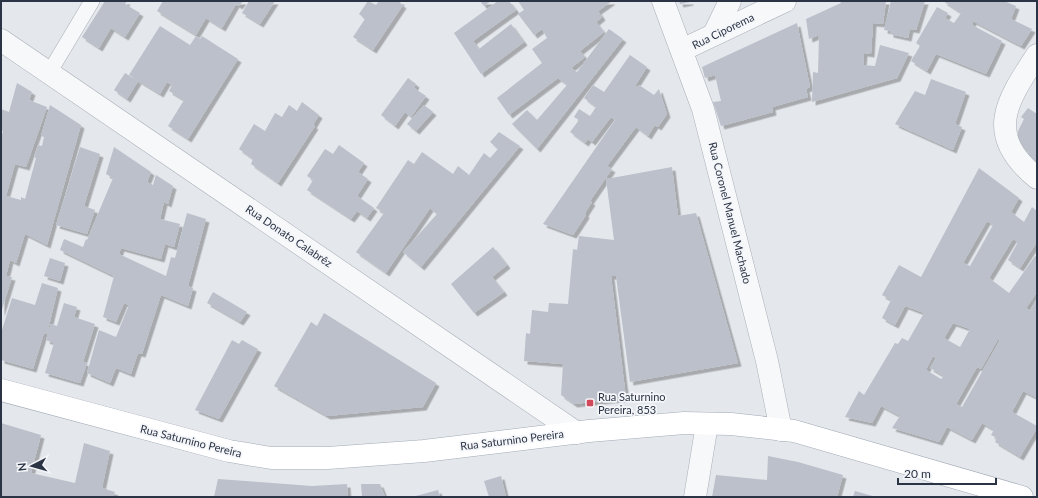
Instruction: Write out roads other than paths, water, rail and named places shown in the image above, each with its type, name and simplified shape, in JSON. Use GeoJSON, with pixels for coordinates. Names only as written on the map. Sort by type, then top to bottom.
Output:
{"type":"FeatureCollection","features":[{"type":"Feature","properties":{"kind":"main road","name":"Rua Saturnino Pereira"},"geometry":{"type":"LineString","coordinates":[[1,390],[229,451],[270,458],[328,458],[424,451],[576,433],[684,423],[731,424],[794,431],[1022,497]]}},
{"type":"Feature","properties":{"kind":"street","name":"Rua Coronel Manuel Machado"},"geometry":{"type":"LineString","coordinates":[[663,1],[682,50],[702,109],[767,361],[781,430]]}},
{"type":"Feature","properties":{"kind":"street"},"geometry":{"type":"LineString","coordinates":[[714,34],[730,1]]}},
{"type":"Feature","properties":{"kind":"street","name":"Rua Ciporema"},"geometry":{"type":"LineString","coordinates":[[682,50],[785,1]]}},
{"type":"Feature","properties":{"kind":"street","name":"Rua Donato Calabrêz"},"geometry":{"type":"LineString","coordinates":[[1,40],[576,433]]}},
{"type":"Feature","properties":{"kind":"street"},"geometry":{"type":"LineString","coordinates":[[1037,55],[1014,90],[1005,112],[1004,125],[1009,144],[1016,157],[1024,168],[1037,178]]}},
{"type":"Feature","properties":{"kind":"street"},"geometry":{"type":"LineString","coordinates":[[695,497],[707,424]]}},
{"type":"Feature","properties":{"kind":"lane"},"geometry":{"type":"LineString","coordinates":[[49,73],[92,1]]}},
{"type":"Feature","properties":{"kind":"place","name":"Rua Saturnino Pereira, 853"},"geometry":{"type":"Point","coordinates":[590,403]}}]}
